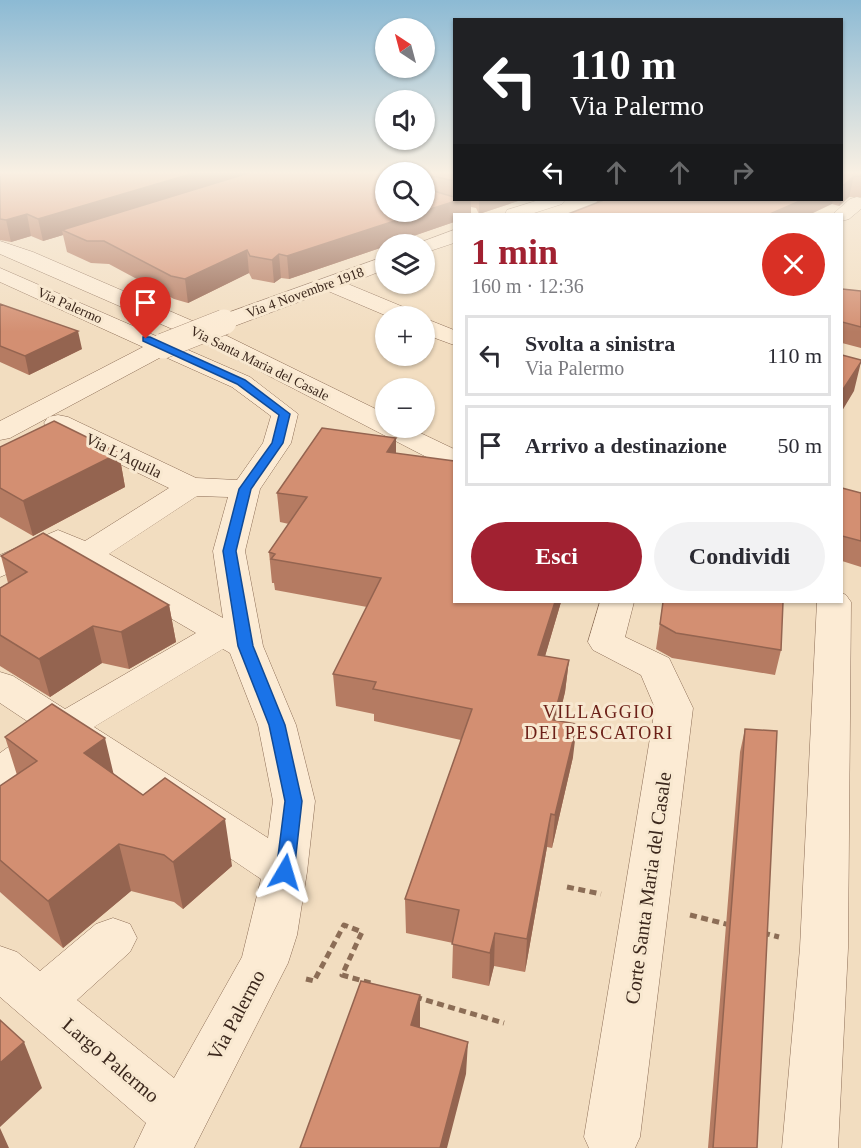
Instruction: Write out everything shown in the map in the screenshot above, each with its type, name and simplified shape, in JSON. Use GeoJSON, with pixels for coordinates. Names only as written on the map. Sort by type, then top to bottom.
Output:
{"type":"FeatureCollection","features":[{"type":"Feature","properties":{"kind":"street"},"geometry":{"type":"LineString","coordinates":[[435,244],[453,236]]}},
{"type":"Feature","properties":{"kind":"street","name":"Via Santa Maria del Casale"},"geometry":{"type":"LineString","coordinates":[[0,248],[26,256],[217,340],[375,419]]}},
{"type":"Feature","properties":{"kind":"street"},"geometry":{"type":"LineString","coordinates":[[0,264],[48,249]]}},
{"type":"Feature","properties":{"kind":"street","name":"Via 4 Novembre 1918"},"geometry":{"type":"LineString","coordinates":[[0,432],[163,346],[375,266]]}},
{"type":"Feature","properties":{"kind":"street","name":"Via Palermo"},"geometry":{"type":"LineString","coordinates":[[0,274],[241,382],[285,414],[277,443],[245,489],[230,551],[233,640],[277,725],[294,801],[285,872],[273,935],[264,963],[171,1133]]}},
{"type":"Feature","properties":{"kind":"street"},"geometry":{"type":"LineString","coordinates":[[328,283],[382,306]]}},
{"type":"Feature","properties":{"kind":"street"},"geometry":{"type":"LineString","coordinates":[[435,330],[453,338]]}},
{"type":"Feature","properties":{"kind":"street","name":"Via L'Aquila"},"geometry":{"type":"LineString","coordinates":[[58,423],[191,487]]}},
{"type":"Feature","properties":{"kind":"street"},"geometry":{"type":"LineString","coordinates":[[410,438],[453,460]]}},
{"type":"Feature","properties":{"kind":"street"},"geometry":{"type":"LineString","coordinates":[[86,555],[191,487],[245,489]]}},
{"type":"Feature","properties":{"kind":"street"},"geometry":{"type":"LineString","coordinates":[[4,562],[58,539],[233,640]]}},
{"type":"Feature","properties":{"kind":"street"},"geometry":{"type":"LineString","coordinates":[[843,592],[861,597]]}},
{"type":"Feature","properties":{"kind":"street","name":"Corte Santa Maria del Casale"},"geometry":{"type":"LineString","coordinates":[[612,1137],[674,708],[656,667],[606,642],[617,603]]}},
{"type":"Feature","properties":{"kind":"street"},"geometry":{"type":"LineString","coordinates":[[810,1148],[824,948],[834,603]]}},
{"type":"Feature","properties":{"kind":"street"},"geometry":{"type":"LineString","coordinates":[[0,774],[63,729],[233,640]]}},
{"type":"Feature","properties":{"kind":"street"},"geometry":{"type":"LineString","coordinates":[[0,685],[63,729],[285,872]]}},
{"type":"Feature","properties":{"kind":"street"},"geometry":{"type":"LineString","coordinates":[[41,1001],[113,938]]}},
{"type":"Feature","properties":{"kind":"street","name":"Largo Palermo"},"geometry":{"type":"LineString","coordinates":[[0,967],[41,1001],[171,1133]]}},
{"type":"Feature","properties":{"kind":"path"},"geometry":{"type":"LineString","coordinates":[[567,886],[735,926]]}},
{"type":"Feature","properties":{"kind":"path"},"geometry":{"type":"LineString","coordinates":[[264,963],[314,981],[344,925],[362,932],[342,975],[386,988]]}},
{"type":"Feature","properties":{"kind":"path"},"geometry":{"type":"LineString","coordinates":[[757,932],[824,948]]}},
{"type":"Feature","properties":{"kind":"path"},"geometry":{"type":"LineString","coordinates":[[406,994],[504,1023]]}},
{"type":"Feature","properties":{"kind":"building"},"geometry":{"type":"Polygon","coordinates":[[[80,225],[383,225],[287,256],[279,254],[272,260],[250,256],[247,250],[185,279],[171,276],[104,241],[87,241],[62,230],[80,225]]]}},
{"type":"Feature","properties":{"kind":"building"},"geometry":{"type":"Polygon","coordinates":[[[843,289],[861,291],[861,327],[843,322],[843,289]]]}},
{"type":"Feature","properties":{"kind":"building"},"geometry":{"type":"Polygon","coordinates":[[[0,304],[78,331],[25,356],[0,346],[0,304]]]}},
{"type":"Feature","properties":{"kind":"building"},"geometry":{"type":"Polygon","coordinates":[[[843,355],[861,360],[843,389],[843,355]]]}},
{"type":"Feature","properties":{"kind":"building"},"geometry":{"type":"Polygon","coordinates":[[[54,421],[119,453],[23,501],[0,488],[0,447],[54,421]]]}},
{"type":"Feature","properties":{"kind":"building"},"geometry":{"type":"Polygon","coordinates":[[[322,428],[375,435],[375,438],[396,438],[387,452],[453,461],[453,603],[555,603],[538,655],[569,660],[553,720],[577,724],[555,815],[551,814],[527,939],[495,933],[490,953],[452,944],[459,910],[405,899],[472,709],[373,689],[376,682],[333,674],[381,578],[271,559],[275,554],[269,552],[307,497],[277,493],[322,428]]]}},
{"type":"Feature","properties":{"kind":"building"},"geometry":{"type":"Polygon","coordinates":[[[843,488],[861,493],[861,541],[843,536],[843,488]]]}},
{"type":"Feature","properties":{"kind":"building"},"geometry":{"type":"Polygon","coordinates":[[[43,533],[169,605],[121,632],[93,626],[39,659],[0,635],[0,588],[27,572],[1,556],[43,533]]]}},
{"type":"Feature","properties":{"kind":"building"},"geometry":{"type":"Polygon","coordinates":[[[663,603],[783,603],[781,650],[676,633],[660,624],[663,603]]]}},
{"type":"Feature","properties":{"kind":"building"},"geometry":{"type":"Polygon","coordinates":[[[52,704],[105,738],[84,753],[143,795],[165,778],[225,819],[173,862],[164,855],[119,844],[48,901],[0,860],[0,786],[37,761],[5,737],[52,704]]]}},
{"type":"Feature","properties":{"kind":"building"},"geometry":{"type":"Polygon","coordinates":[[[745,729],[777,731],[757,1148],[713,1148],[745,729]]]}},
{"type":"Feature","properties":{"kind":"building"},"geometry":{"type":"Polygon","coordinates":[[[361,981],[420,995],[411,1025],[468,1042],[440,1148],[300,1148],[361,981]]]}},
{"type":"Feature","properties":{"kind":"building"},"geometry":{"type":"Polygon","coordinates":[[[0,1020],[24,1042],[0,1063],[0,1020]]]}},
{"type":"Feature","properties":{"kind":"district","name":"VILLAGGIO DEI PESCATORI"},"geometry":{"type":"Point","coordinates":[599,722]}},
{"type":"Feature","properties":{"kind":"route"},"geometry":{"type":"LineString","coordinates":[[146,339],[241,382],[285,414],[277,443],[245,489],[230,551],[233,585],[245,646],[277,725],[294,801],[285,872]]}}]}
